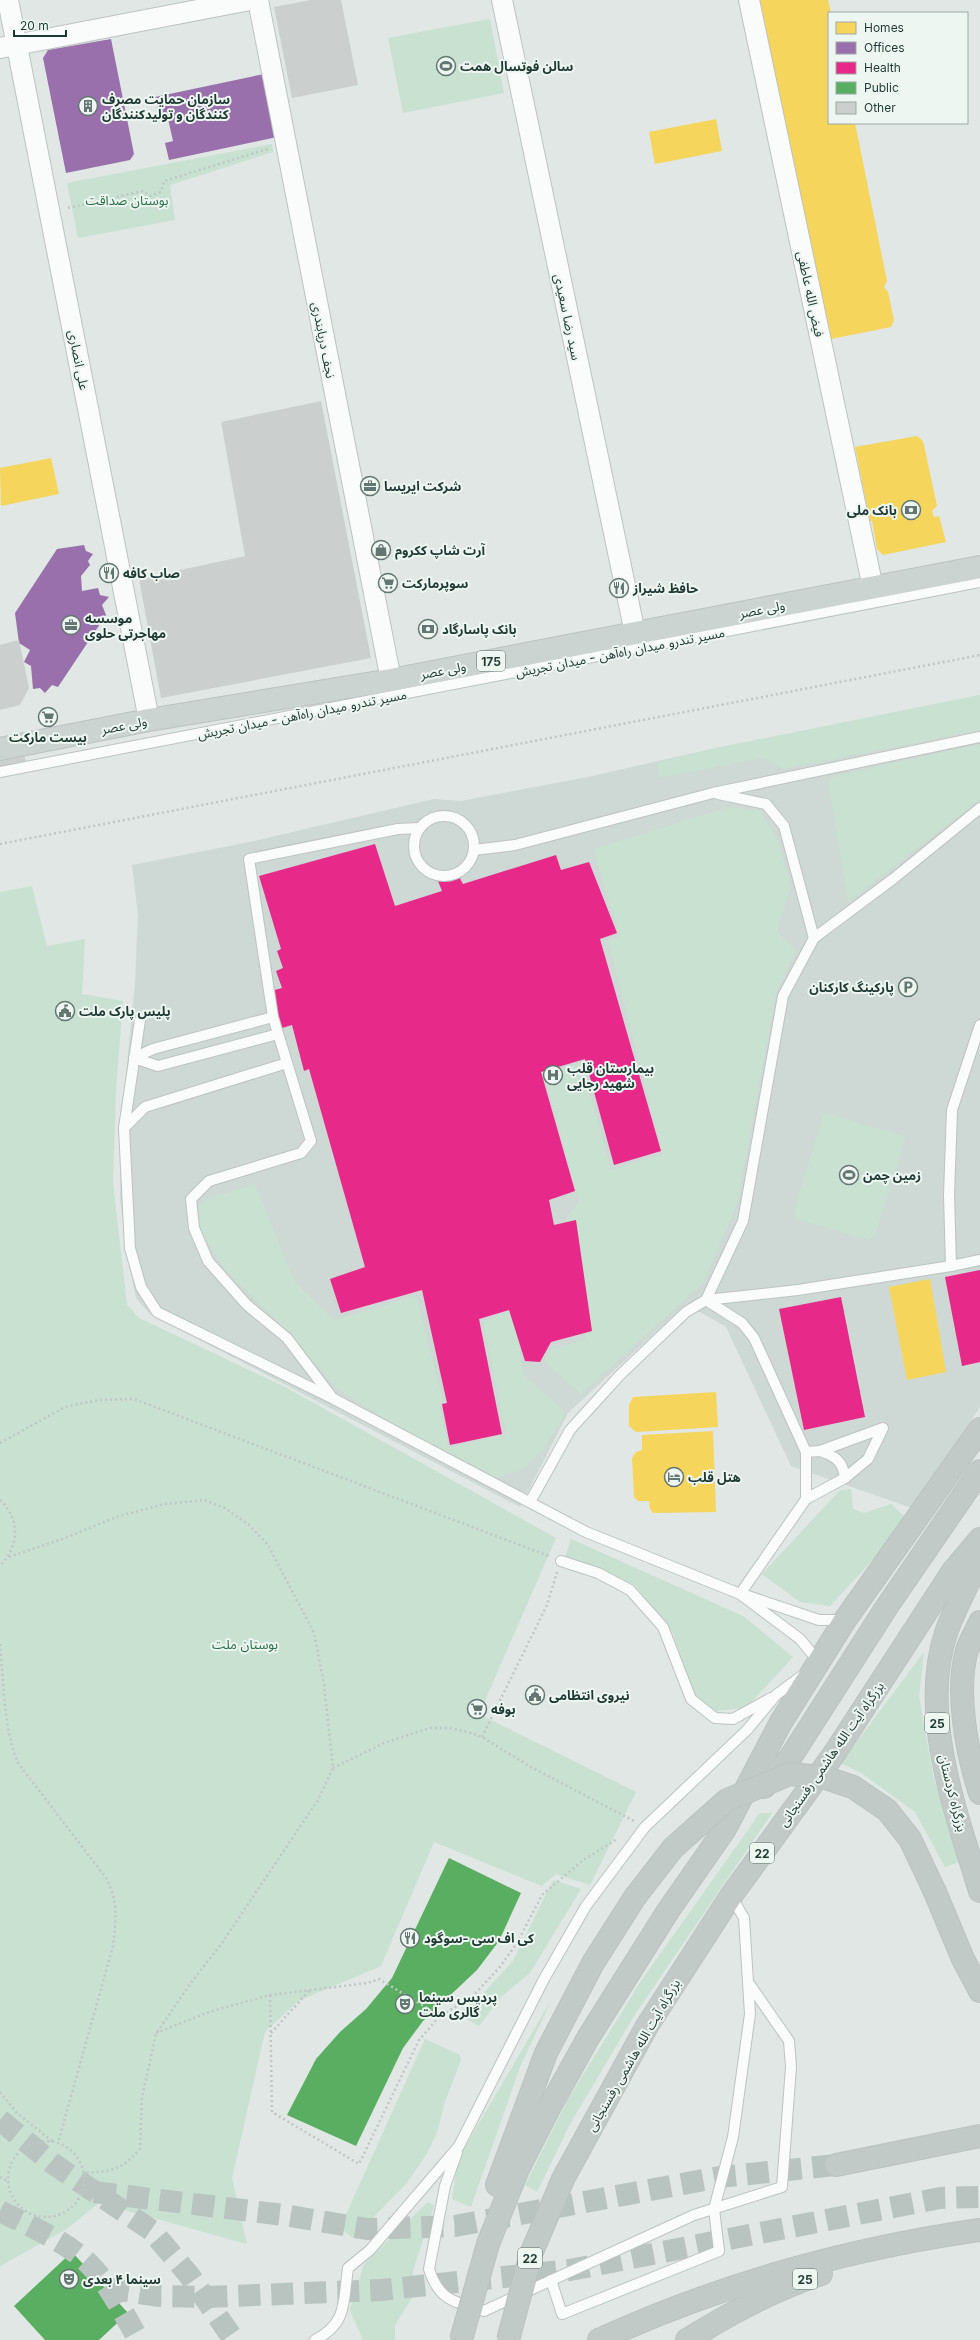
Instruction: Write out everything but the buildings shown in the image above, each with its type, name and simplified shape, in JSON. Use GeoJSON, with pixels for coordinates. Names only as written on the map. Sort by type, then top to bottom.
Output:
{"type":"FeatureCollection","features":[{"type":"Feature","properties":{"kind":"highway"},"geometry":{"type":"LineString","coordinates":[[461,2340],[488,2244],[518,2169],[588,2038],[668,1911],[725,1829],[781,1722],[845,1620],[980,1429]]}},
{"type":"Feature","properties":{"kind":"highway"},"geometry":{"type":"LineString","coordinates":[[725,1829],[790,1758],[886,1608],[980,1471]]}},
{"type":"Feature","properties":{"kind":"highway","name":"بزرگراه آیت الله هاشمی رفسنجانی"},"geometry":{"type":"LineString","coordinates":[[508,2340],[531,2254],[563,2178],[647,2026],[731,1896],[834,1754],[953,1571],[980,1539]]}},
{"type":"Feature","properties":{"kind":"highway","name":"بزرگراه کردستان"},"geometry":{"type":"LineString","coordinates":[[980,1558],[946,1633],[938,1677],[936,1716],[949,1784],[980,1891]]}},
{"type":"Feature","properties":{"kind":"highway"},"geometry":{"type":"LineString","coordinates":[[978,1783],[966,1736],[962,1693],[967,1651],[980,1622]]}},
{"type":"Feature","properties":{"kind":"highway"},"geometry":{"type":"LineString","coordinates":[[488,2244],[498,2182],[546,2053],[593,1963],[635,1897],[673,1848],[727,1800],[790,1774],[823,1777],[853,1788],[887,1810],[910,1839],[936,1892],[963,1959],[980,1991]]}},
{"type":"Feature","properties":{"kind":"highway"},"geometry":{"type":"LineString","coordinates":[[836,2165],[980,2136]]}},
{"type":"Feature","properties":{"kind":"highway","name":"25"},"geometry":{"type":"LineString","coordinates":[[686,2340],[724,2317],[802,2280],[932,2237],[980,2230]]}},
{"type":"Feature","properties":{"kind":"highway"},"geometry":{"type":"LineString","coordinates":[[599,2340],[693,2301],[758,2279],[820,2260],[932,2237]]}},
{"type":"Feature","properties":{"kind":"main road","name":"ولی عصر"},"geometry":{"type":"LineString","coordinates":[[0,749],[149,720],[390,680],[980,567]]}},
{"type":"Feature","properties":{"kind":"street","name":"علی انصاری"},"geometry":{"type":"LineString","coordinates":[[8,0],[8,46],[50,213],[149,720]]}},
{"type":"Feature","properties":{"kind":"street"},"geometry":{"type":"LineString","coordinates":[[8,46],[250,0]]}},
{"type":"Feature","properties":{"kind":"street","name":"نجف دریابندری"},"geometry":{"type":"LineString","coordinates":[[258,0],[390,680]]}},
{"type":"Feature","properties":{"kind":"street","name":"سید رضا سعیدی"},"geometry":{"type":"LineString","coordinates":[[502,0],[635,633]]}},
{"type":"Feature","properties":{"kind":"street","name":"فیض الله عاطفی"},"geometry":{"type":"LineString","coordinates":[[749,0],[873,588]]}},
{"type":"Feature","properties":{"kind":"lane","name":"مسیر تندرو میدان راه‌آهن - میدان تجریش"},"geometry":{"type":"LineString","coordinates":[[0,772],[980,582]]}},
{"type":"Feature","properties":{"kind":"lane"},"geometry":{"type":"LineString","coordinates":[[474,850],[515,845],[712,793],[980,737]]}},
{"type":"Feature","properties":{"kind":"lane"},"geometry":{"type":"LineString","coordinates":[[712,793],[766,804],[784,826],[814,938]]}},
{"type":"Feature","properties":{"kind":"lane"},"geometry":{"type":"LineString","coordinates":[[706,1300],[743,1221],[783,996],[814,938],[893,879],[980,808]]}},
{"type":"Feature","properties":{"kind":"lane"},"geometry":{"type":"LineString","coordinates":[[332,1398],[287,1338],[247,1305],[208,1260],[194,1228],[191,1199],[209,1181],[301,1153],[311,1141],[273,1016],[249,859],[398,829],[420,828],[436,817],[455,818],[463,823],[469,831],[473,840],[474,850],[466,868],[448,876],[438,876],[428,872],[421,866],[414,847],[420,828]]}},
{"type":"Feature","properties":{"kind":"lane"},"geometry":{"type":"LineString","coordinates":[[134,1058],[153,1048],[273,1016]]}},
{"type":"Feature","properties":{"kind":"lane"},"geometry":{"type":"LineString","coordinates":[[140,1020],[124,1128],[130,1248],[141,1287],[157,1312],[332,1398],[586,1532],[740,1594],[819,1620],[845,1620]]}},
{"type":"Feature","properties":{"kind":"lane"},"geometry":{"type":"LineString","coordinates":[[951,1266],[949,1195],[952,1110],[980,1025]]}},
{"type":"Feature","properties":{"kind":"lane"},"geometry":{"type":"LineString","coordinates":[[134,1058],[158,1066],[278,1034]]}},
{"type":"Feature","properties":{"kind":"lane"},"geometry":{"type":"LineString","coordinates":[[124,1128],[145,1107],[287,1063]]}},
{"type":"Feature","properties":{"kind":"lane"},"geometry":{"type":"LineString","coordinates":[[530,1502],[570,1430],[620,1375],[686,1312],[706,1300],[798,1290],[951,1266],[980,1260]]}},
{"type":"Feature","properties":{"kind":"lane"},"geometry":{"type":"LineString","coordinates":[[706,1300],[742,1323],[754,1338],[806,1452],[806,1499]]}},
{"type":"Feature","properties":{"kind":"lane"},"geometry":{"type":"LineString","coordinates":[[740,1594],[806,1499],[845,1478],[868,1459],[883,1428],[820,1450],[806,1452]]}},
{"type":"Feature","properties":{"kind":"lane"},"geometry":{"type":"LineString","coordinates":[[820,1450],[835,1456],[840,1462],[845,1478]]}},
{"type":"Feature","properties":{"kind":"lane"},"geometry":{"type":"LineString","coordinates":[[561,1561],[598,1573],[630,1590],[663,1627],[691,1699],[715,1718],[732,1719],[776,1695],[820,1662],[800,1639],[740,1594]]}},
{"type":"Feature","properties":{"kind":"lane"},"geometry":{"type":"LineString","coordinates":[[748,1982],[789,2041],[790,2067],[782,2187],[694,2215],[484,2311],[447,2299],[433,2280],[429,2269],[445,2186],[459,2146],[544,1979],[586,1906],[645,1827],[747,1730],[776,1695]]}},
{"type":"Feature","properties":{"kind":"lane"},"geometry":{"type":"LineString","coordinates":[[551,2280],[562,2314],[719,2252],[714,2209],[734,2136],[750,2014],[744,1918],[731,1896]]}},
{"type":"Feature","properties":{"kind":"lane"},"geometry":{"type":"LineString","coordinates":[[315,2340],[335,2327],[341,2317],[348,2268],[370,2250],[459,2146]]}},
{"type":"Feature","properties":{"kind":"path"},"geometry":{"type":"LineString","coordinates":[[50,213],[143,191],[150,196],[161,192],[164,181],[234,158],[286,145]]}},
{"type":"Feature","properties":{"kind":"path"},"geometry":{"type":"LineString","coordinates":[[0,844],[980,655]]}},
{"type":"Feature","properties":{"kind":"path"},"geometry":{"type":"LineString","coordinates":[[0,1443],[65,1407],[99,1400],[134,1399],[561,1561],[547,1605],[482,1737]]}},
{"type":"Feature","properties":{"kind":"path"},"geometry":{"type":"LineString","coordinates":[[0,1500],[7,1506],[13,1518],[16,1531],[14,1544],[9,1557],[0,1566]]}},
{"type":"Feature","properties":{"kind":"path"},"geometry":{"type":"LineString","coordinates":[[9,1557],[68,1537],[116,1517],[165,1504],[204,1500],[225,1508],[249,1525],[268,1545],[314,1633],[324,1684],[333,1768],[318,1800],[222,1943],[190,1984],[156,2034],[142,2097],[140,2148],[122,2167],[112,2171],[83,2173]]}},
{"type":"Feature","properties":{"kind":"path"},"geometry":{"type":"LineString","coordinates":[[0,1644],[8,1724],[12,1748],[18,1763],[106,1878],[114,1894],[116,1915],[113,1946],[58,2143]]}},
{"type":"Feature","properties":{"kind":"path"},"geometry":{"type":"LineString","coordinates":[[333,1768],[384,1743],[430,1728],[449,1728],[482,1737],[529,1766],[645,1827]]}},
{"type":"Feature","properties":{"kind":"path"},"geometry":{"type":"LineString","coordinates":[[270,1995],[272,2112],[359,2164],[419,2040],[440,2016],[472,1997],[499,1968],[517,1944],[542,1895],[582,1861],[621,1837],[645,1827]]}},
{"type":"Feature","properties":{"kind":"path"},"geometry":{"type":"LineString","coordinates":[[156,2034],[209,2012],[270,1995],[368,1983],[379,1979],[440,2016]]}},
{"type":"Feature","properties":{"kind":"path"},"geometry":{"type":"LineString","coordinates":[[270,2033],[310,1991]]}},
{"type":"Feature","properties":{"kind":"path"},"geometry":{"type":"LineString","coordinates":[[0,2092],[17,2113],[52,2142]]}},
{"type":"Feature","properties":{"kind":"path"},"geometry":{"type":"LineString","coordinates":[[41,2142],[58,2143],[75,2154],[83,2173],[84,2185],[76,2202],[63,2213],[51,2217],[39,2216],[27,2212],[15,2199],[9,2182],[12,2165],[21,2151],[30,2145],[41,2142]]}},
{"type":"Feature","properties":{"kind":"path"},"geometry":{"type":"LineString","coordinates":[[0,2177],[9,2182]]}},
{"type":"Feature","properties":{"kind":"shaded area","name":"بیمارستان قلب شهید رجایی"},"geometry":{"type":"Polygon","coordinates":[[[980,695],[980,1407],[912,1508],[791,1466],[726,1327],[686,1304],[568,1413],[520,1507],[150,1314],[136,1298],[127,1254],[120,1199],[121,1126],[135,983],[138,915],[132,865],[250,842],[434,799],[461,801],[588,777],[707,750],[980,695]]]}},
{"type":"Feature","properties":{"kind":"green space","name":"سالن فوتسال همت"},"geometry":{"type":"Polygon","coordinates":[[[490,19],[504,93],[403,113],[388,38],[490,19]]]}},
{"type":"Feature","properties":{"kind":"green space","name":"بوستان صداقت"},"geometry":{"type":"Polygon","coordinates":[[[272,144],[273,152],[170,185],[175,220],[78,238],[67,183],[272,144]]]}},
{"type":"Feature","properties":{"kind":"green space"},"geometry":{"type":"Polygon","coordinates":[[[980,695],[980,730],[784,769],[763,758],[659,778],[657,763],[707,750],[980,695]]]}},
{"type":"Feature","properties":{"kind":"green space"},"geometry":{"type":"Polygon","coordinates":[[[980,744],[980,800],[848,902],[828,783],[832,777],[980,744]]]}},
{"type":"Feature","properties":{"kind":"green space"},"geometry":{"type":"Polygon","coordinates":[[[729,807],[760,810],[778,840],[791,886],[777,932],[796,950],[776,993],[737,1205],[704,1282],[581,1394],[545,1362],[548,1351],[585,1339],[566,1218],[579,1202],[544,1073],[581,1063],[611,1170],[663,1154],[608,941],[620,937],[593,849],[729,807]]]}},
{"type":"Feature","properties":{"kind":"green space","name":"بوستان ملت"},"geometry":{"type":"Polygon","coordinates":[[[32,886],[47,946],[85,939],[82,994],[123,1001],[116,1090],[113,1183],[127,1305],[139,1318],[285,1387],[556,1538],[479,1714],[636,1792],[590,1885],[556,1874],[542,1886],[434,1842],[381,1966],[298,2001],[265,2032],[232,2178],[247,2244],[99,2203],[65,2230],[0,2266],[0,892],[32,886]]]}},
{"type":"Feature","properties":{"kind":"green space","name":"زمین چمن"},"geometry":{"type":"Polygon","coordinates":[[[824,1112],[906,1137],[875,1236],[869,1240],[799,1220],[793,1214],[824,1112]]]}},
{"type":"Feature","properties":{"kind":"green space"},"geometry":{"type":"Polygon","coordinates":[[[255,1184],[295,1282],[334,1320],[416,1296],[443,1400],[439,1404],[449,1448],[506,1434],[483,1321],[513,1310],[524,1375],[566,1413],[544,1448],[523,1469],[493,1480],[454,1461],[337,1389],[281,1325],[225,1270],[201,1232],[198,1205],[209,1198],[255,1184]]]}},
{"type":"Feature","properties":{"kind":"green space"},"geometry":{"type":"Polygon","coordinates":[[[851,1489],[853,1509],[864,1513],[891,1504],[904,1516],[878,1554],[830,1606],[800,1602],[762,1574],[840,1490],[851,1489]]]}},
{"type":"Feature","properties":{"kind":"green space"},"geometry":{"type":"Polygon","coordinates":[[[571,1539],[743,1616],[793,1657],[746,1708],[714,1711],[693,1694],[673,1633],[635,1585],[565,1557],[571,1539]]]}},
{"type":"Feature","properties":{"kind":"green space"},"geometry":{"type":"Polygon","coordinates":[[[924,1652],[919,1696],[933,1775],[959,1862],[945,1867],[915,1812],[863,1774],[841,1763],[924,1652]]]}},
{"type":"Feature","properties":{"kind":"green space"},"geometry":{"type":"Polygon","coordinates":[[[760,1813],[772,1813],[634,2016],[570,2124],[537,2192],[525,2185],[567,2101],[641,1981],[760,1813]]]}},
{"type":"Feature","properties":{"kind":"green space"},"geometry":{"type":"Polygon","coordinates":[[[553,1880],[581,1889],[530,1973],[502,1996],[479,2026],[457,2014],[477,2000],[513,1961],[553,1880]]]}},
{"type":"Feature","properties":{"kind":"green space"},"geometry":{"type":"Polygon","coordinates":[[[552,1999],[520,2067],[471,2207],[452,2199],[458,2159],[552,1999]]]}},
{"type":"Feature","properties":{"kind":"green space"},"geometry":{"type":"Polygon","coordinates":[[[425,2039],[460,2055],[461,2060],[445,2102],[437,2132],[428,2152],[406,2184],[353,2238],[340,2228],[425,2039]]]}},
{"type":"Feature","properties":{"kind":"green space"},"geometry":{"type":"Polygon","coordinates":[[[428,2202],[434,2206],[413,2271],[413,2296],[395,2325],[395,2340],[363,2340],[350,2310],[364,2264],[428,2202]]]}},
{"type":"Feature","properties":{"kind":"tunnel"},"geometry":{"type":"LineString","coordinates":[[0,2120],[52,2163],[151,2230],[189,2275],[234,2340]]}},
{"type":"Feature","properties":{"kind":"tunnel"},"geometry":{"type":"LineString","coordinates":[[94,2192],[284,2215],[367,2229],[455,2226],[720,2177],[836,2165]]}},
{"type":"Feature","properties":{"kind":"tunnel"},"geometry":{"type":"LineString","coordinates":[[107,2288],[159,2296],[206,2297],[381,2290],[570,2270],[940,2198],[980,2197]]}},
{"type":"Feature","properties":{"kind":"tunnel"},"geometry":{"type":"LineString","coordinates":[[0,2211],[57,2240],[88,2263],[103,2280],[139,2340]]}},
{"type":"Feature","properties":{"kind":"place","name":"سالن فوتسال همت"},"geometry":{"type":"Point","coordinates":[446,66]}},
{"type":"Feature","properties":{"kind":"place","name":"سازمان حمایت مصرف کنندگان و تولیدکنندگان"},"geometry":{"type":"Point","coordinates":[88,106]}},
{"type":"Feature","properties":{"kind":"place","name":"شرکت ایریسا"},"geometry":{"type":"Point","coordinates":[370,486]}},
{"type":"Feature","properties":{"kind":"place","name":"بانک ملی"},"geometry":{"type":"Point","coordinates":[911,510]}},
{"type":"Feature","properties":{"kind":"place","name":"آرت شاپ ککروم"},"geometry":{"type":"Point","coordinates":[381,550]}},
{"type":"Feature","properties":{"kind":"place","name":"صاب کافه"},"geometry":{"type":"Point","coordinates":[109,573]}},
{"type":"Feature","properties":{"kind":"place","name":"سوپرمارکت"},"geometry":{"type":"Point","coordinates":[388,583]}},
{"type":"Feature","properties":{"kind":"place","name":"حافظ شیراز"},"geometry":{"type":"Point","coordinates":[619,588]}},
{"type":"Feature","properties":{"kind":"place","name":"موسسه مهاجرتی حلوی"},"geometry":{"type":"Point","coordinates":[71,625]}},
{"type":"Feature","properties":{"kind":"place","name":"بانک پاسارگاد"},"geometry":{"type":"Point","coordinates":[428,629]}},
{"type":"Feature","properties":{"kind":"place","name":"بیست مارکت"},"geometry":{"type":"Point","coordinates":[48,717]}},
{"type":"Feature","properties":{"kind":"place","name":"پارکینگ کارکنان"},"geometry":{"type":"Point","coordinates":[908,987]}},
{"type":"Feature","properties":{"kind":"place","name":"پلیس پارک ملت"},"geometry":{"type":"Point","coordinates":[65,1011]}},
{"type":"Feature","properties":{"kind":"place","name":"بیمارستان قلب شهید رجایی"},"geometry":{"type":"Point","coordinates":[553,1075]}},
{"type":"Feature","properties":{"kind":"place","name":"زمین چمن"},"geometry":{"type":"Point","coordinates":[849,1175]}},
{"type":"Feature","properties":{"kind":"place","name":"هتل قلب"},"geometry":{"type":"Point","coordinates":[674,1477]}},
{"type":"Feature","properties":{"kind":"place","name":"نیروی انتظامی"},"geometry":{"type":"Point","coordinates":[535,1695]}},
{"type":"Feature","properties":{"kind":"place","name":"بوفه"},"geometry":{"type":"Point","coordinates":[477,1709]}},
{"type":"Feature","properties":{"kind":"place","name":"کی اف سی -سوگود"},"geometry":{"type":"Point","coordinates":[410,1938]}},
{"type":"Feature","properties":{"kind":"place","name":"پردیس سینما گالری ملت"},"geometry":{"type":"Point","coordinates":[405,2004]}},
{"type":"Feature","properties":{"kind":"place","name":"سینما ۴ بعدی"},"geometry":{"type":"Point","coordinates":[69,2279]}}]}
